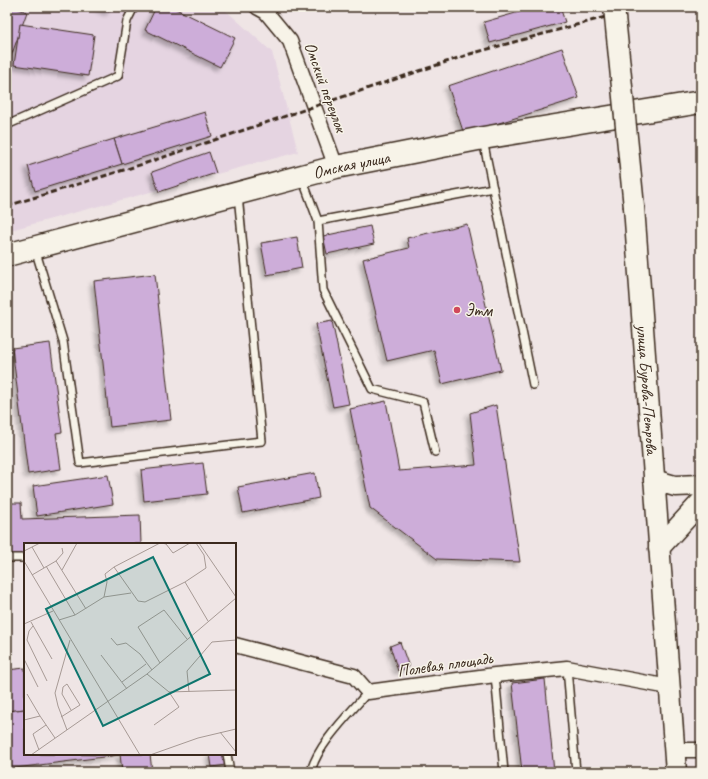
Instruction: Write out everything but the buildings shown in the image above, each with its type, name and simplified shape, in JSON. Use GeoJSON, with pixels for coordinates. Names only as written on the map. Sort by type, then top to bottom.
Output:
{"type":"FeatureCollection","features":[{"type":"Feature","properties":{"kind":"main road","name":"улица Бурова-Петрова"},"geometry":{"type":"LineString","coordinates":[[614,7],[634,207],[676,772]]}},
{"type":"Feature","properties":{"kind":"main road","name":"Омская улица"},"geometry":{"type":"LineString","coordinates":[[7,255],[336,167],[483,138],[701,102]]}},
{"type":"Feature","properties":{"kind":"main road"},"geometry":{"type":"LineString","coordinates":[[654,480],[675,486],[701,485]]}},
{"type":"Feature","properties":{"kind":"main road"},"geometry":{"type":"LineString","coordinates":[[659,548],[701,502]]}},
{"type":"Feature","properties":{"kind":"street","name":"Омский переулок"},"geometry":{"type":"LineString","coordinates":[[262,9],[290,41],[336,167]]}},
{"type":"Feature","properties":{"kind":"street"},"geometry":{"type":"LineString","coordinates":[[236,645],[354,676],[368,692]]}},
{"type":"Feature","properties":{"kind":"street","name":"Полевая площадь"},"geometry":{"type":"LineString","coordinates":[[368,692],[495,675],[567,668],[669,688]]}},
{"type":"Feature","properties":{"kind":"street"},"geometry":{"type":"LineString","coordinates":[[674,750],[701,750]]}},
{"type":"Feature","properties":{"kind":"lane"},"geometry":{"type":"LineString","coordinates":[[7,125],[118,76],[127,21],[134,7]]}},
{"type":"Feature","properties":{"kind":"lane"},"geometry":{"type":"LineString","coordinates":[[483,138],[533,385]]}},
{"type":"Feature","properties":{"kind":"lane"},"geometry":{"type":"LineString","coordinates":[[301,176],[318,221],[323,290],[372,389],[423,402],[435,452]]}},
{"type":"Feature","properties":{"kind":"lane"},"geometry":{"type":"LineString","coordinates":[[318,221],[493,188]]}},
{"type":"Feature","properties":{"kind":"lane"},"geometry":{"type":"LineString","coordinates":[[35,248],[63,340],[80,463],[262,441],[238,193]]}},
{"type":"Feature","properties":{"kind":"lane"},"geometry":{"type":"LineString","coordinates":[[7,558],[24,558]]}},
{"type":"Feature","properties":{"kind":"lane"},"geometry":{"type":"LineString","coordinates":[[567,668],[576,772]]}},
{"type":"Feature","properties":{"kind":"lane"},"geometry":{"type":"LineString","coordinates":[[495,675],[504,772]]}},
{"type":"Feature","properties":{"kind":"lane"},"geometry":{"type":"LineString","coordinates":[[311,772],[312,765],[333,732],[368,692]]}},
{"type":"Feature","properties":{"kind":"lane"},"geometry":{"type":"LineString","coordinates":[[227,755],[230,772]]}},
{"type":"Feature","properties":{"kind":"shaded area"},"geometry":{"type":"Polygon","coordinates":[[[7,7],[222,7],[272,52],[298,152],[7,231],[7,7]]]}},
{"type":"Feature","properties":{"kind":"railway"},"geometry":{"type":"LineString","coordinates":[[7,206],[143,164],[470,54],[642,7]]}},
{"type":"Feature","properties":{"kind":"place","name":"Этм"},"geometry":{"type":"Point","coordinates":[457,310]}}]}
